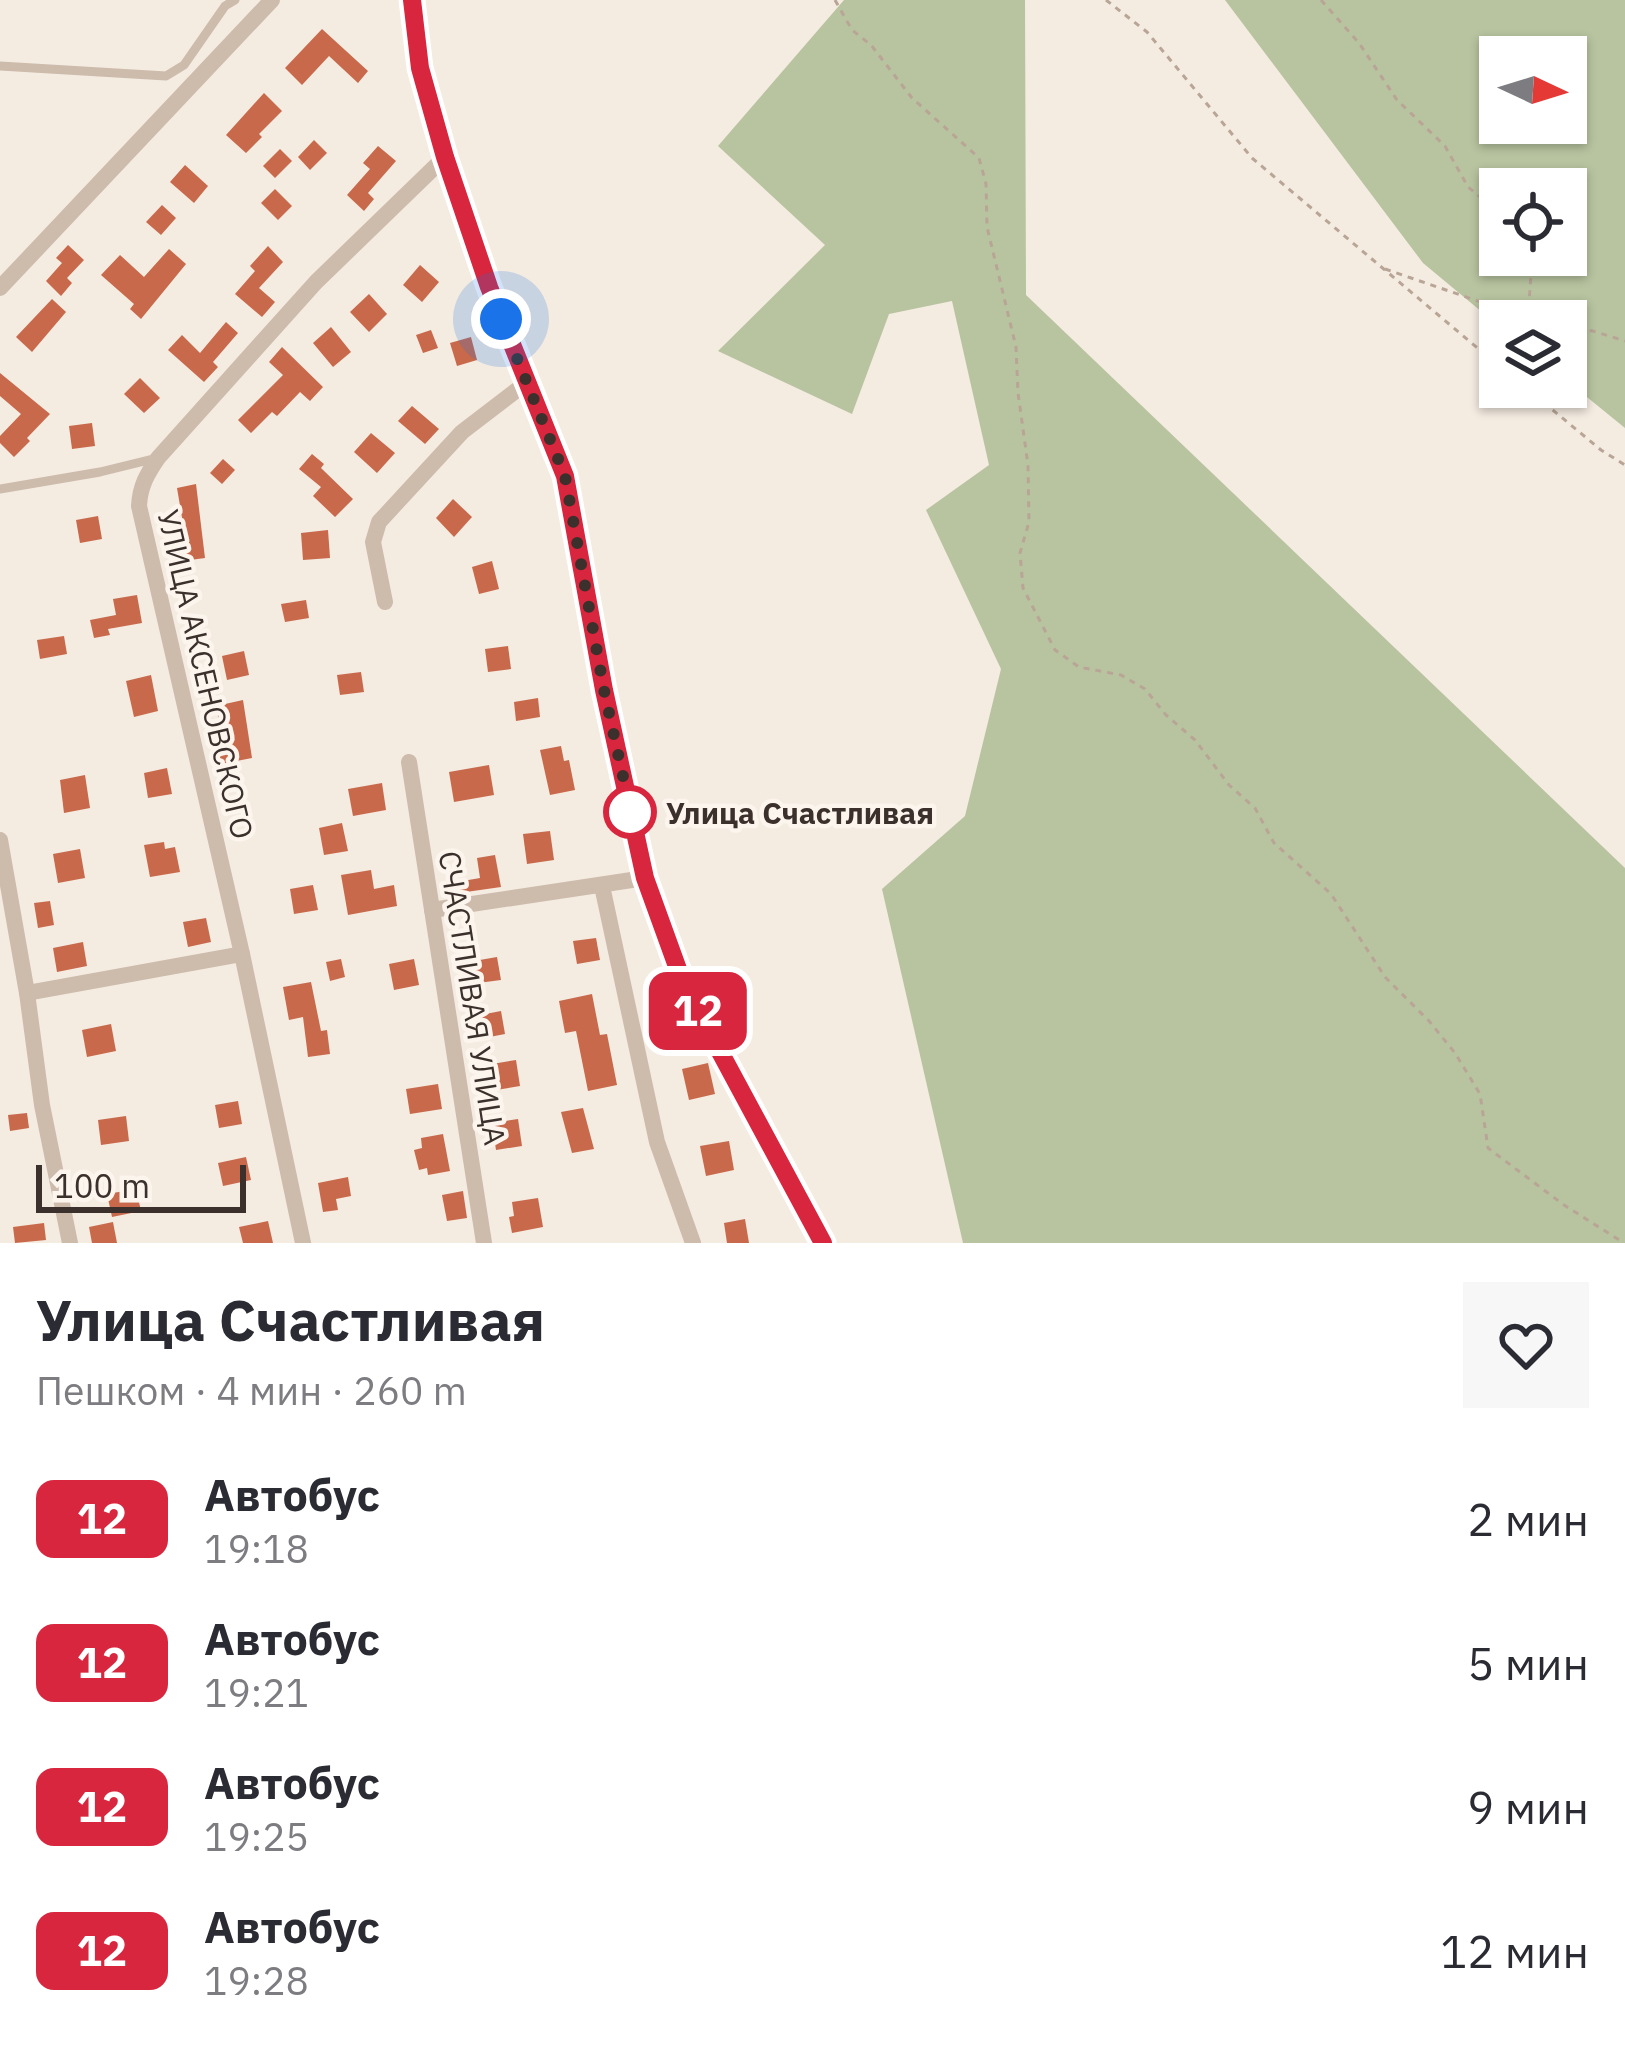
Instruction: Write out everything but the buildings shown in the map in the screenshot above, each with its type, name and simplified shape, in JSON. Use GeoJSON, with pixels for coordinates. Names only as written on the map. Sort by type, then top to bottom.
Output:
{"type":"FeatureCollection","features":[{"type":"Feature","properties":{"kind":"main road"},"geometry":{"type":"LineString","coordinates":[[412,0],[420,68],[445,157],[489,287],[561,459],[645,878],[683,983],[823,1243]]}},
{"type":"Feature","properties":{"kind":"street"},"geometry":{"type":"LineString","coordinates":[[3,280],[272,0]]}},
{"type":"Feature","properties":{"kind":"street","name":"УЛИЦА АКСЕНОВСКОГО"},"geometry":{"type":"LineString","coordinates":[[303,1243],[139,506],[143,480],[158,458],[316,281],[445,157]]}},
{"type":"Feature","properties":{"kind":"street"},"geometry":{"type":"LineString","coordinates":[[385,602],[373,542],[379,522],[462,432],[526,383]]}},
{"type":"Feature","properties":{"kind":"street","name":"СЧАСТЛИВАЯ УЛИЦА"},"geometry":{"type":"LineString","coordinates":[[409,762],[484,1243]]}},
{"type":"Feature","properties":{"kind":"street"},"geometry":{"type":"LineString","coordinates":[[0,840],[42,1105],[70,1243]]}},
{"type":"Feature","properties":{"kind":"street"},"geometry":{"type":"LineString","coordinates":[[432,910],[645,878]]}},
{"type":"Feature","properties":{"kind":"street"},"geometry":{"type":"LineString","coordinates":[[602,886],[657,1142],[693,1243]]}},
{"type":"Feature","properties":{"kind":"street"},"geometry":{"type":"LineString","coordinates":[[27,993],[242,954]]}},
{"type":"Feature","properties":{"kind":"lane"},"geometry":{"type":"LineString","coordinates":[[0,66],[166,76],[184,65],[225,6],[235,0]]}},
{"type":"Feature","properties":{"kind":"lane"},"geometry":{"type":"LineString","coordinates":[[0,489],[158,458]]}},
{"type":"Feature","properties":{"kind":"path"},"geometry":{"type":"LineString","coordinates":[[835,0],[852,30],[871,45],[912,98],[979,158],[986,184],[987,227],[1016,347],[1028,465],[1029,522],[1020,553],[1023,588],[1054,650],[1079,667],[1120,675],[1145,689],[1195,740],[1229,785],[1255,808],[1274,843],[1330,894],[1385,977],[1455,1053],[1480,1094],[1488,1148],[1624,1243]]}},
{"type":"Feature","properties":{"kind":"path"},"geometry":{"type":"LineString","coordinates":[[1106,0],[1147,32],[1252,158],[1479,350]]}},
{"type":"Feature","properties":{"kind":"path"},"geometry":{"type":"LineString","coordinates":[[1321,0],[1359,43],[1397,100],[1445,146],[1468,187],[1479,196]]}},
{"type":"Feature","properties":{"kind":"path"},"geometry":{"type":"LineString","coordinates":[[1378,266],[1479,301]]}},
{"type":"Feature","properties":{"kind":"path"},"geometry":{"type":"LineString","coordinates":[[1587,330],[1625,341]]}},
{"type":"Feature","properties":{"kind":"path"},"geometry":{"type":"LineString","coordinates":[[1550,408],[1625,466]]}},
{"type":"Feature","properties":{"kind":"green space"},"geometry":{"type":"Polygon","coordinates":[[[844,0],[1025,0],[1026,295],[1625,868],[1625,1243],[963,1243],[882,889],[965,816],[1001,669],[926,510],[989,465],[952,301],[889,314],[852,414],[718,351],[825,245],[718,146],[844,0]]]}},
{"type":"Feature","properties":{"kind":"green space"},"geometry":{"type":"Polygon","coordinates":[[[1225,0],[1625,0],[1625,428],[1587,397],[1587,300],[1479,300],[1479,310],[1423,263],[1225,0]]]}},
{"type":"Feature","properties":{"kind":"bus line","name":"12"},"geometry":{"type":"LineString","coordinates":[[412,0],[420,68],[445,157],[489,287],[561,459],[604,690],[645,878],[664,937],[683,983],[823,1243]]}},
{"type":"Feature","properties":{"kind":"place","name":"Улица Счастливая"},"geometry":{"type":"Point","coordinates":[630,812]}},
{"type":"Feature","properties":{"kind":"route"},"geometry":{"type":"LineString","coordinates":[[501,319],[561,459],[633,822],[630,812]]}}]}
